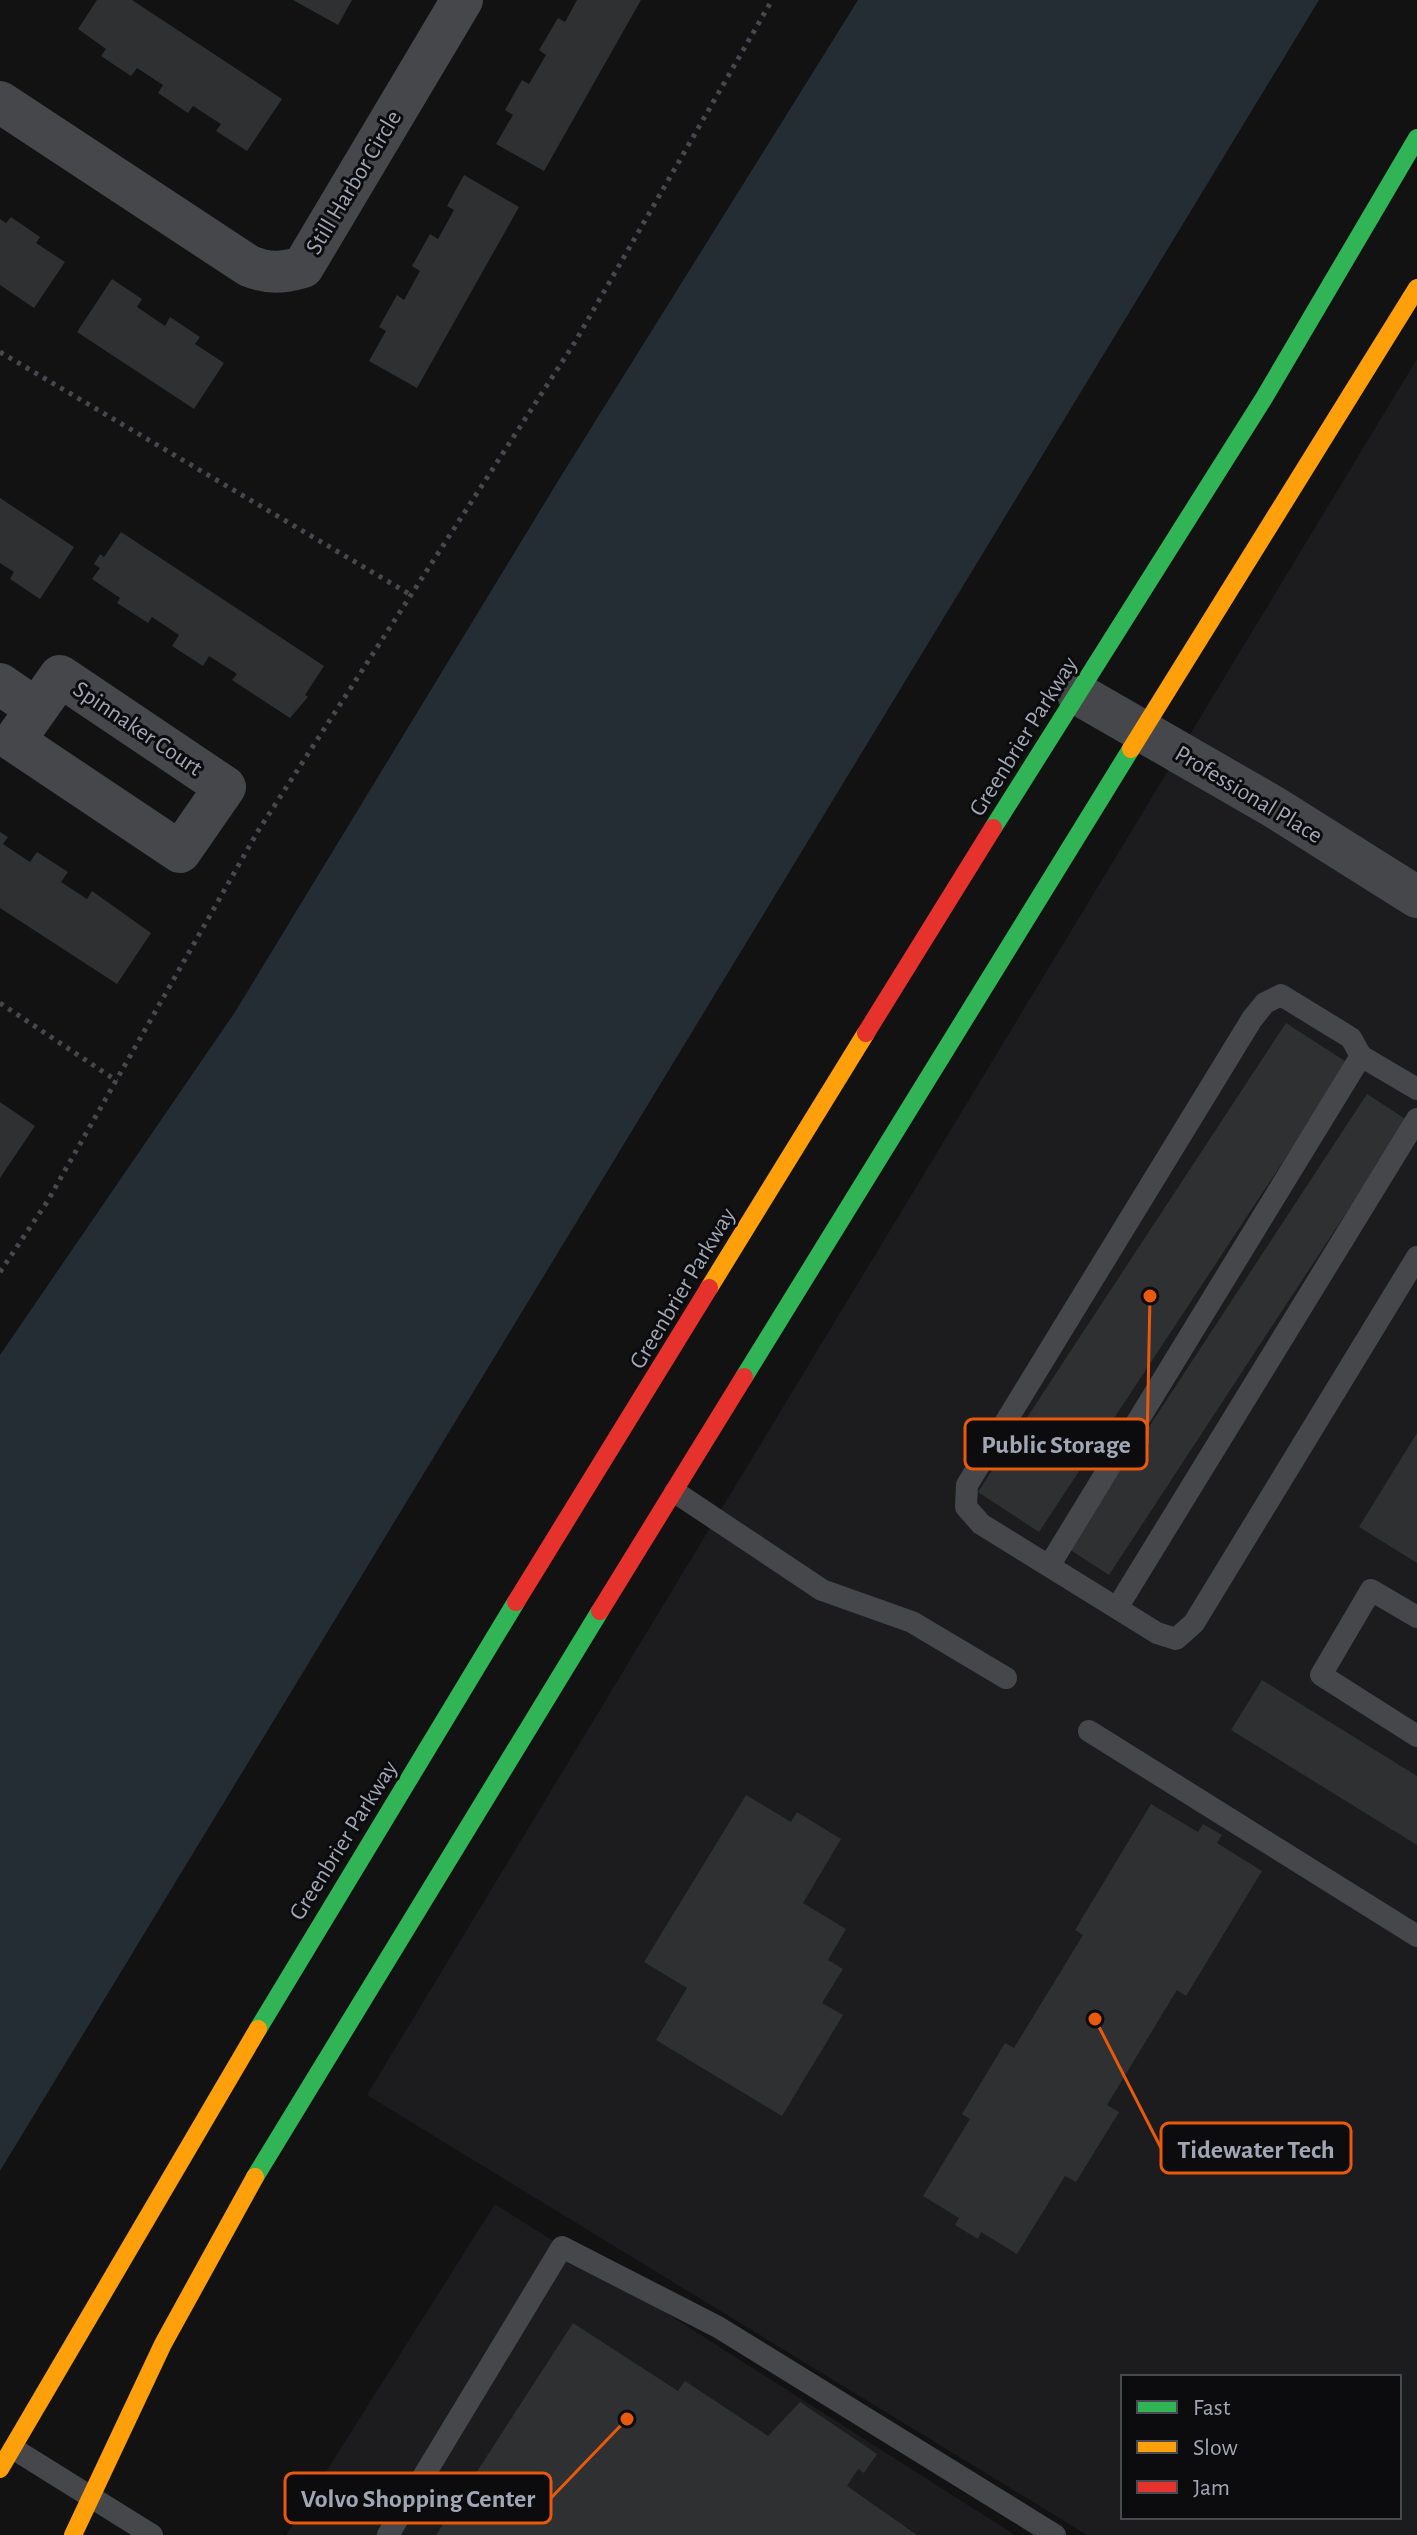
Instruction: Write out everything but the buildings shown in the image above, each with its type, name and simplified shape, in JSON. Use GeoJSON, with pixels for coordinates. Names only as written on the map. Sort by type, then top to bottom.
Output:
{"type":"FeatureCollection","features":[{"type":"Feature","properties":{"kind":"main road","name":"Greenbrier Parkway"},"geometry":{"type":"LineString","coordinates":[[0,2469],[363,1850],[898,980],[1264,398],[1417,138]]}},
{"type":"Feature","properties":{"kind":"main road"},"geometry":{"type":"LineString","coordinates":[[73,2535],[163,2344],[272,2147],[914,1098],[1417,288]]}},
{"type":"Feature","properties":{"kind":"street","name":"Still Harbor Circle"},"geometry":{"type":"LineString","coordinates":[[0,102],[249,266],[268,273],[286,272],[303,267],[462,0]]}},
{"type":"Feature","properties":{"kind":"street","name":"Spinnaker Court"},"geometry":{"type":"LineString","coordinates":[[60,676],[225,787],[180,852],[14,741],[35,708],[60,676]]}},
{"type":"Feature","properties":{"kind":"street","name":"Spinnaker Court"},"geometry":{"type":"LineString","coordinates":[[0,684],[35,708]]}},
{"type":"Feature","properties":{"kind":"street","name":"Professional Place"},"geometry":{"type":"LineString","coordinates":[[1078,694],[1274,807],[1417,897]]}},
{"type":"Feature","properties":{"kind":"lane"},"geometry":{"type":"LineString","coordinates":[[1417,1089],[1361,1056],[1351,1038],[1281,995],[1258,1011],[967,1485],[966,1507],[971,1517],[1167,1638],[1176,1639],[1184,1634],[1417,1257]]}},
{"type":"Feature","properties":{"kind":"lane"},"geometry":{"type":"LineString","coordinates":[[1049,1566],[1361,1056]]}},
{"type":"Feature","properties":{"kind":"lane"},"geometry":{"type":"LineString","coordinates":[[1117,1608],[1417,1119]]}},
{"type":"Feature","properties":{"kind":"lane"},"geometry":{"type":"LineString","coordinates":[[675,1492],[822,1590],[912,1622],[1006,1678]]}},
{"type":"Feature","properties":{"kind":"lane"},"geometry":{"type":"LineString","coordinates":[[1417,1617],[1371,1590],[1321,1675],[1417,1736]]}},
{"type":"Feature","properties":{"kind":"lane"},"geometry":{"type":"LineString","coordinates":[[1089,1731],[1417,1936]]}},
{"type":"Feature","properties":{"kind":"lane"},"geometry":{"type":"LineString","coordinates":[[388,2535],[562,2247],[718,2327],[1055,2535]]}},
{"type":"Feature","properties":{"kind":"lane"},"geometry":{"type":"LineString","coordinates":[[14,2449],[152,2535]]}},
{"type":"Feature","properties":{"kind":"path"},"geometry":{"type":"LineString","coordinates":[[0,1272],[47,1202],[258,831],[575,342],[772,0]]}},
{"type":"Feature","properties":{"kind":"path"},"geometry":{"type":"LineString","coordinates":[[0,352],[411,595]]}},
{"type":"Feature","properties":{"kind":"path"},"geometry":{"type":"LineString","coordinates":[[0,1003],[117,1081]]}},
{"type":"Feature","properties":{"kind":"shaded area"},"geometry":{"type":"Polygon","coordinates":[[[858,0],[1319,0],[0,2171],[0,1355],[235,1012],[558,481],[858,0]]]}},
{"type":"Feature","properties":{"kind":"shaded area"},"geometry":{"type":"Polygon","coordinates":[[[1417,359],[1417,2535],[1087,2535],[367,2095],[1417,359]]]}},
{"type":"Feature","properties":{"kind":"shaded area"},"geometry":{"type":"Polygon","coordinates":[[[495,2204],[1015,2535],[286,2535],[495,2204]]]}},
{"type":"Feature","properties":{"kind":"traffic: fast"},"geometry":{"type":"LineString","coordinates":[[993,828],[1264,398],[1417,138]]}},
{"type":"Feature","properties":{"kind":"traffic: fast"},"geometry":{"type":"LineString","coordinates":[[744,1377],[1131,749]]}},
{"type":"Feature","properties":{"kind":"traffic: fast"},"geometry":{"type":"LineString","coordinates":[[258,2029],[516,1602]]}},
{"type":"Feature","properties":{"kind":"traffic: fast"},"geometry":{"type":"LineString","coordinates":[[255,2177],[600,1611]]}},
{"type":"Feature","properties":{"kind":"traffic: slow"},"geometry":{"type":"LineString","coordinates":[[1131,749],[1417,288]]}},
{"type":"Feature","properties":{"kind":"traffic: slow"},"geometry":{"type":"LineString","coordinates":[[709,1288],[866,1033]]}},
{"type":"Feature","properties":{"kind":"traffic: slow"},"geometry":{"type":"LineString","coordinates":[[0,2469],[258,2029]]}},
{"type":"Feature","properties":{"kind":"traffic: slow"},"geometry":{"type":"LineString","coordinates":[[73,2535],[163,2344],[255,2177]]}},
{"type":"Feature","properties":{"kind":"traffic: jam"},"geometry":{"type":"LineString","coordinates":[[866,1033],[993,828]]}},
{"type":"Feature","properties":{"kind":"traffic: jam"},"geometry":{"type":"LineString","coordinates":[[516,1602],[709,1288]]}},
{"type":"Feature","properties":{"kind":"traffic: jam"},"geometry":{"type":"LineString","coordinates":[[600,1611],[744,1377]]}},
{"type":"Feature","properties":{"kind":"place","name":"Public Storage"},"geometry":{"type":"Point","coordinates":[1150,1296]}},
{"type":"Feature","properties":{"kind":"place","name":"Tidewater Tech"},"geometry":{"type":"Point","coordinates":[1095,2019]}},
{"type":"Feature","properties":{"kind":"place","name":"Volvo Shopping Center"},"geometry":{"type":"Point","coordinates":[627,2419]}}]}
